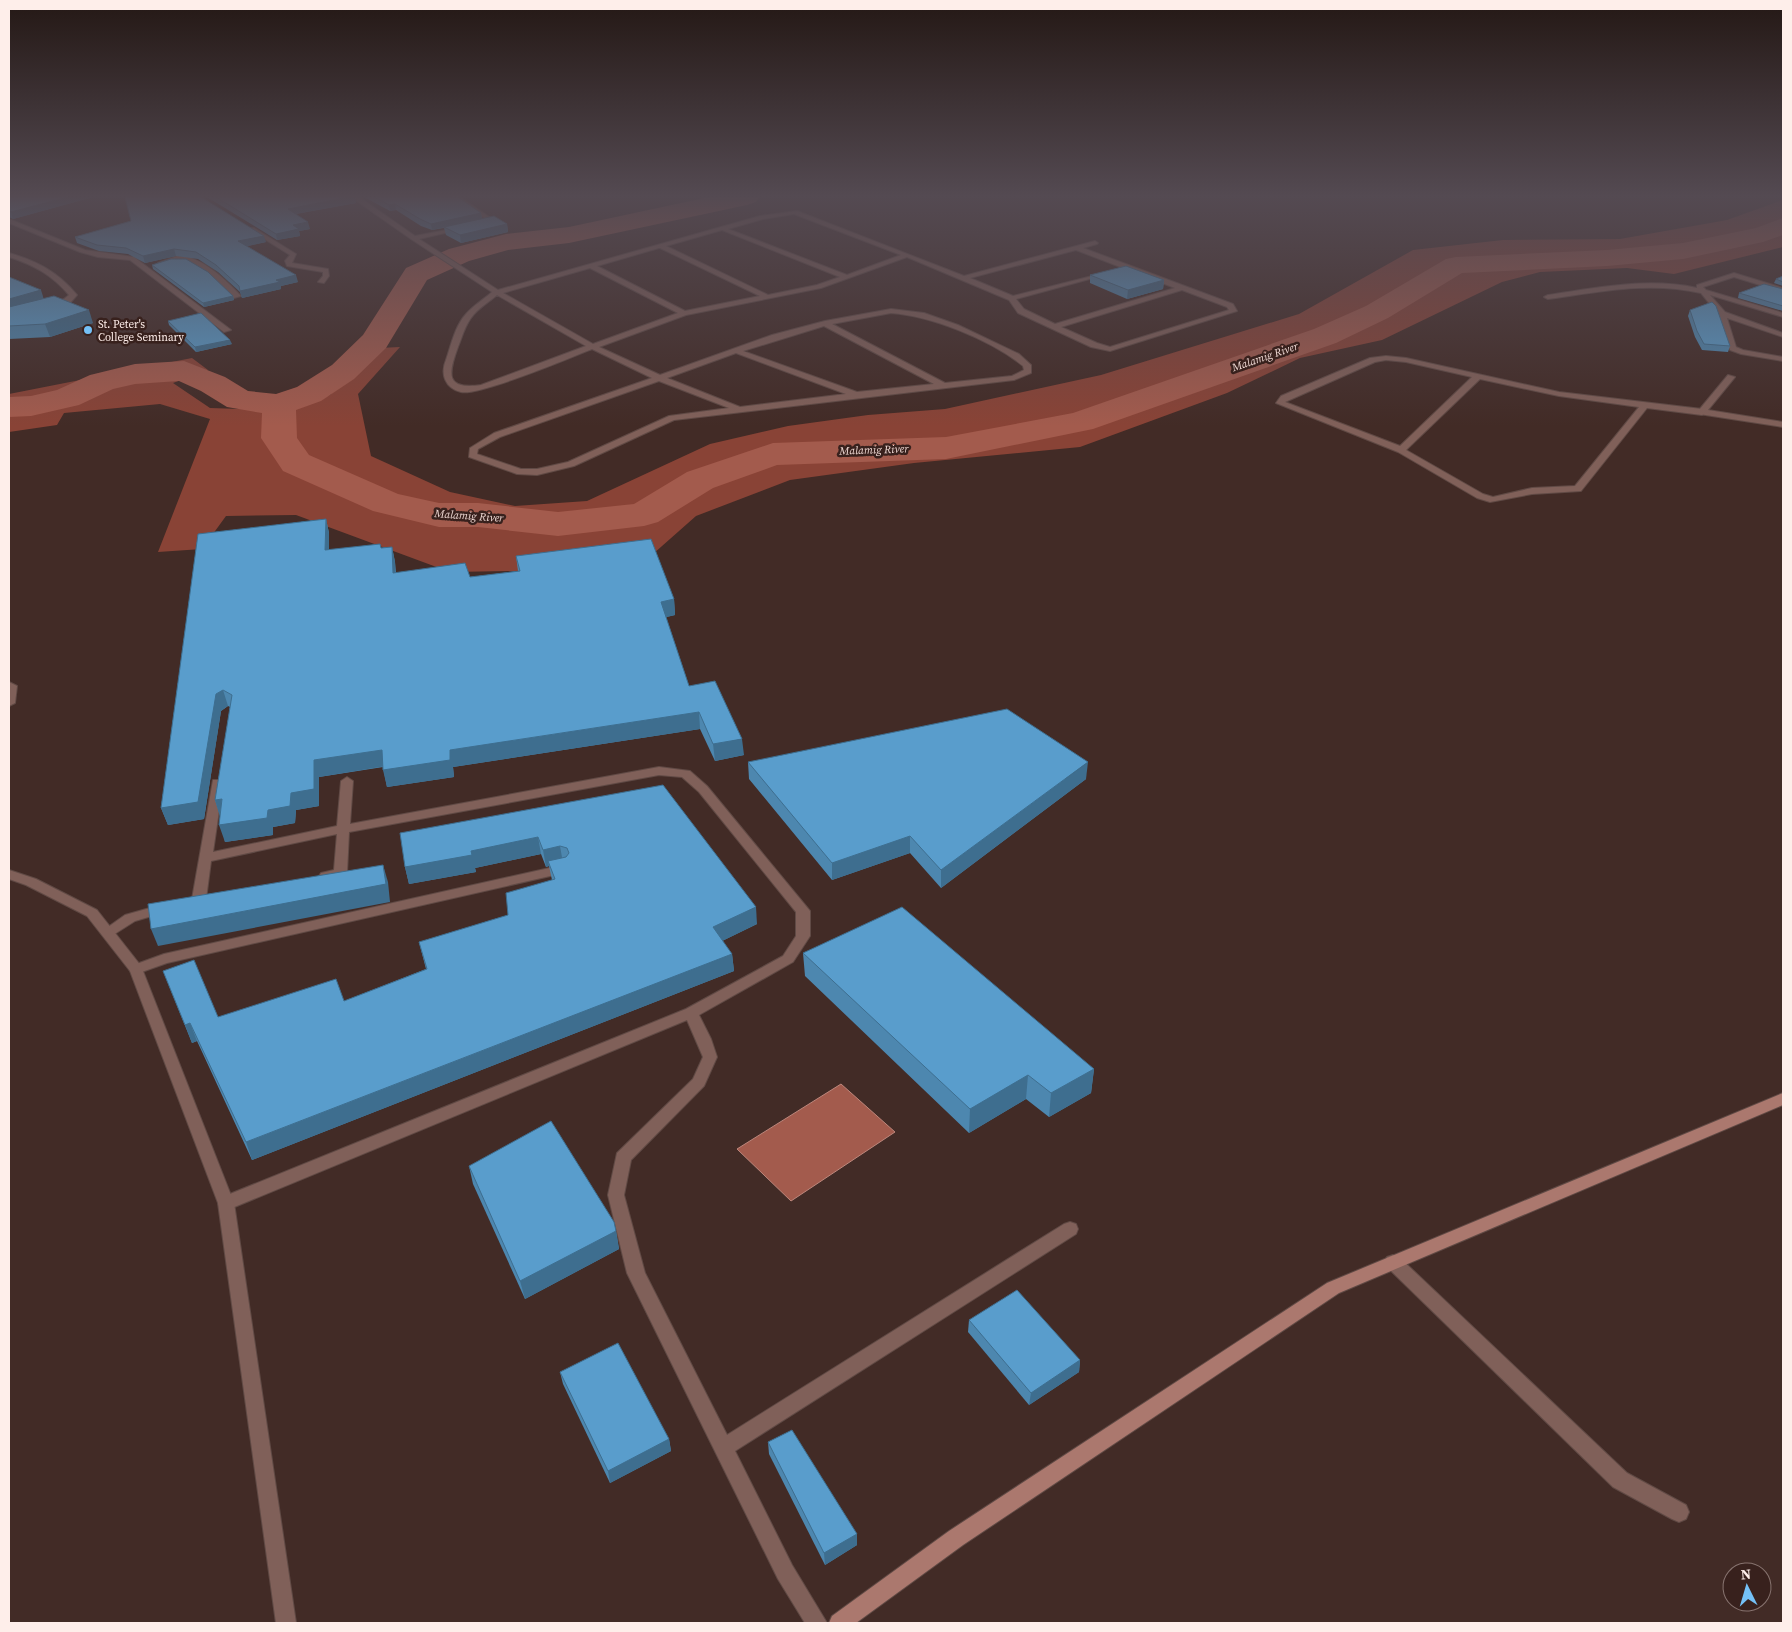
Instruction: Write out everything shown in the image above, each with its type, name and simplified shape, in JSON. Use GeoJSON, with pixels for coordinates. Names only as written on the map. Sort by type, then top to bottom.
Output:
{"type":"FeatureCollection","features":[{"type":"Feature","properties":{"kind":"street"},"geometry":{"type":"LineString","coordinates":[[45,308],[67,301],[73,295],[57,276],[52,273]]}},
{"type":"Feature","properties":{"kind":"street"},"geometry":{"type":"LineString","coordinates":[[152,273],[228,330]]}},
{"type":"Feature","properties":{"kind":"street"},"geometry":{"type":"LineString","coordinates":[[210,273],[237,296]]}},
{"type":"Feature","properties":{"kind":"street"},"geometry":{"type":"LineString","coordinates":[[322,282],[326,273]]}},
{"type":"Feature","properties":{"kind":"street"},"geometry":{"type":"LineString","coordinates":[[468,273],[497,292],[592,346],[657,378],[739,408]]}},
{"type":"Feature","properties":{"kind":"street"},"geometry":{"type":"LineString","coordinates":[[566,273],[497,292],[468,316],[447,366],[447,376],[451,383],[462,390],[483,388],[684,313],[819,287],[853,273]]}},
{"type":"Feature","properties":{"kind":"street"},"geometry":{"type":"LineString","coordinates":[[606,273],[684,313]]}},
{"type":"Feature","properties":{"kind":"street"},"geometry":{"type":"LineString","coordinates":[[717,273],[767,298]]}},
{"type":"Feature","properties":{"kind":"street"},"geometry":{"type":"LineString","coordinates":[[837,273],[844,276]]}},
{"type":"Feature","properties":{"kind":"street"},"geometry":{"type":"LineString","coordinates":[[950,273],[1012,298],[1021,311],[1094,345],[1110,349],[1233,311],[1230,306],[1145,273]]}},
{"type":"Feature","properties":{"kind":"street"},"geometry":{"type":"LineString","coordinates":[[962,278],[980,273]]}},
{"type":"Feature","properties":{"kind":"street"},"geometry":{"type":"LineString","coordinates":[[1012,298],[1106,273]]}},
{"type":"Feature","properties":{"kind":"street"},"geometry":{"type":"LineString","coordinates":[[1783,290],[1734,275],[1699,286],[1722,314],[1733,348],[1741,352],[1783,359]]}},
{"type":"Feature","properties":{"kind":"street"},"geometry":{"type":"LineString","coordinates":[[1767,285],[1783,279]]}},
{"type":"Feature","properties":{"kind":"street"},"geometry":{"type":"LineString","coordinates":[[1548,296],[1633,286],[1663,285],[1701,290],[1783,315]]}},
{"type":"Feature","properties":{"kind":"street"},"geometry":{"type":"LineString","coordinates":[[1056,326],[1182,288]]}},
{"type":"Feature","properties":{"kind":"street"},"geometry":{"type":"LineString","coordinates":[[891,311],[908,311],[936,318],[1016,356],[1027,365],[1028,371],[1014,378],[856,394],[672,418],[571,464],[537,472],[520,472],[472,455],[474,448],[497,435],[734,350],[825,323],[891,311]]}},
{"type":"Feature","properties":{"kind":"street"},"geometry":{"type":"LineString","coordinates":[[1722,314],[1783,335]]}},
{"type":"Feature","properties":{"kind":"street"},"geometry":{"type":"LineString","coordinates":[[825,323],[944,386]]}},
{"type":"Feature","properties":{"kind":"street"},"geometry":{"type":"LineString","coordinates":[[734,350],[856,394]]}},
{"type":"Feature","properties":{"kind":"street"},"geometry":{"type":"LineString","coordinates":[[1645,404],[1578,489],[1532,491],[1492,500],[1480,496],[1401,450],[1280,403],[1284,398],[1372,360],[1386,358],[1406,360],[1559,394],[1645,404],[1783,425]]}},
{"type":"Feature","properties":{"kind":"street"},"geometry":{"type":"LineString","coordinates":[[1401,450],[1478,376]]}},
{"type":"Feature","properties":{"kind":"street"},"geometry":{"type":"LineString","coordinates":[[1702,412],[1731,378]]}},
{"type":"Feature","properties":{"kind":"street"},"geometry":{"type":"LineString","coordinates":[[9,685],[11,686],[9,703]]}},
{"type":"Feature","properties":{"kind":"street"},"geometry":{"type":"LineString","coordinates":[[190,901],[205,858],[220,770]]}},
{"type":"Feature","properties":{"kind":"street"},"geometry":{"type":"LineString","coordinates":[[205,858],[344,829],[659,771],[686,774],[703,789],[803,910],[803,936],[788,960],[691,1012],[226,1204]]}},
{"type":"Feature","properties":{"kind":"street"},"geometry":{"type":"LineString","coordinates":[[313,879],[340,873],[347,781]]}},
{"type":"Feature","properties":{"kind":"street"},"geometry":{"type":"LineString","coordinates":[[136,969],[164,959],[563,869]]}},
{"type":"Feature","properties":{"kind":"street"},"geometry":{"type":"LineString","coordinates":[[9,874],[31,882],[92,913],[136,969],[226,1204],[286,1623]]}},
{"type":"Feature","properties":{"kind":"street"},"geometry":{"type":"LineString","coordinates":[[108,932],[130,918],[190,901],[216,896]]}},
{"type":"Feature","properties":{"kind":"street"},"geometry":{"type":"LineString","coordinates":[[691,1012],[710,1057],[699,1082],[623,1157],[616,1195],[636,1273],[785,1572],[817,1623]]}},
{"type":"Feature","properties":{"kind":"street"},"geometry":{"type":"LineString","coordinates":[[840,1623],[956,1538],[1325,1293],[1393,1262],[1783,1099]]}},
{"type":"Feature","properties":{"kind":"street"},"geometry":{"type":"LineString","coordinates":[[724,1447],[1070,1230]]}},
{"type":"Feature","properties":{"kind":"street"},"geometry":{"type":"LineString","coordinates":[[1393,1262],[1620,1480],[1679,1512]]}},
{"type":"Feature","properties":{"kind":"shaded area"},"geometry":{"type":"Polygon","coordinates":[[[1372,273],[1536,273],[1502,282],[1382,340],[1300,358],[1227,393],[1080,447],[914,463],[790,480],[696,516],[653,554],[518,571],[450,572],[296,515],[226,516],[202,549],[158,552],[210,419],[160,404],[64,413],[57,425],[9,432],[9,394],[192,358],[208,370],[173,383],[210,408],[267,410],[330,395],[379,348],[400,347],[358,394],[371,456],[450,492],[515,506],[587,501],[710,444],[788,426],[868,415],[945,409],[1101,375],[1299,314],[1372,273]]]}},
{"type":"Feature","properties":{"kind":"shaded area"},"geometry":{"type":"Polygon","coordinates":[[[841,1084],[895,1132],[791,1201],[737,1149],[841,1084]]]}},
{"type":"Feature","properties":{"kind":"building"},"geometry":{"type":"Polygon","coordinates":[[[163,273],[209,273],[233,296],[203,303],[163,273]]]}},
{"type":"Feature","properties":{"kind":"building"},"geometry":{"type":"Polygon","coordinates":[[[225,273],[293,273],[296,275],[276,280],[280,282],[240,291],[239,286],[225,273]]]}},
{"type":"Feature","properties":{"kind":"building"},"geometry":{"type":"Polygon","coordinates":[[[1097,273],[1145,273],[1164,280],[1128,290],[1090,275],[1097,273]]]}},
{"type":"Feature","properties":{"kind":"building"},"geometry":{"type":"Polygon","coordinates":[[[1783,276],[1783,282],[1776,279],[1783,276]]]}},
{"type":"Feature","properties":{"kind":"building"},"geometry":{"type":"Polygon","coordinates":[[[9,277],[41,290],[9,299],[9,277]]]}},
{"type":"Feature","properties":{"kind":"building"},"geometry":{"type":"Polygon","coordinates":[[[1764,284],[1783,289],[1783,306],[1739,293],[1764,284]]]}},
{"type":"Feature","properties":{"kind":"building"},"geometry":{"type":"Polygon","coordinates":[[[54,296],[89,310],[45,324],[9,326],[9,307],[54,296]]]}},
{"type":"Feature","properties":{"kind":"building"},"geometry":{"type":"Polygon","coordinates":[[[1712,302],[1716,306],[1730,346],[1704,344],[1697,331],[1690,310],[1712,302]]]}},
{"type":"Feature","properties":{"kind":"building"},"geometry":{"type":"Polygon","coordinates":[[[201,313],[230,340],[195,347],[168,321],[201,313]]]}},
{"type":"Feature","properties":{"kind":"building"},"geometry":{"type":"Polygon","coordinates":[[[326,519],[325,550],[380,544],[381,548],[392,547],[393,573],[465,563],[470,577],[520,571],[516,556],[651,539],[674,599],[661,602],[689,686],[715,681],[742,739],[713,744],[699,712],[450,750],[450,760],[383,770],[382,750],[314,760],[314,789],[291,793],[290,806],[268,810],[267,818],[219,825],[222,799],[215,800],[232,695],[223,690],[216,694],[198,802],[161,808],[198,534],[326,519]]]}},
{"type":"Feature","properties":{"kind":"building"},"geometry":{"type":"Polygon","coordinates":[[[1007,709],[1088,762],[941,870],[910,836],[832,863],[748,762],[1007,709]]]}},
{"type":"Feature","properties":{"kind":"building"},"geometry":{"type":"Polygon","coordinates":[[[663,785],[756,907],[713,927],[732,954],[246,1142],[190,1023],[185,1025],[163,971],[194,960],[218,1017],[336,979],[344,1001],[427,969],[419,942],[508,915],[506,893],[555,879],[548,861],[566,857],[569,853],[567,848],[560,846],[543,850],[538,837],[471,851],[472,855],[405,867],[400,833],[663,785]]]}},
{"type":"Feature","properties":{"kind":"building"},"geometry":{"type":"Polygon","coordinates":[[[383,865],[386,884],[151,929],[148,904],[383,865]]]}},
{"type":"Feature","properties":{"kind":"building"},"geometry":{"type":"Polygon","coordinates":[[[902,907],[1094,1069],[1051,1093],[1028,1075],[970,1109],[803,953],[902,907]]]}},
{"type":"Feature","properties":{"kind":"building"},"geometry":{"type":"Polygon","coordinates":[[[551,1121],[614,1222],[616,1231],[520,1281],[469,1166],[551,1121]]]}},
{"type":"Feature","properties":{"kind":"building"},"geometry":{"type":"Polygon","coordinates":[[[1017,1290],[1080,1360],[1031,1393],[969,1320],[1017,1290]]]}},
{"type":"Feature","properties":{"kind":"building"},"geometry":{"type":"Polygon","coordinates":[[[618,1343],[669,1439],[608,1471],[560,1372],[618,1343]]]}},
{"type":"Feature","properties":{"kind":"building"},"geometry":{"type":"Polygon","coordinates":[[[792,1430],[857,1534],[824,1553],[768,1442],[792,1430]]]}},
{"type":"Feature","properties":{"kind":"waterway"},"geometry":{"type":"LineString","coordinates":[[279,405],[309,394],[343,372],[375,341],[418,273]]}},
{"type":"Feature","properties":{"kind":"waterway","name":"Malamig River"},"geometry":{"type":"LineString","coordinates":[[279,405],[279,438],[296,463],[386,503],[439,515],[478,515],[558,524],[644,514],[700,480],[773,454],[946,448],[1081,422],[1325,336],[1377,312],[1442,273]]}},
{"type":"Feature","properties":{"kind":"waterway","name":"Malamig River"},"geometry":{"type":"LineString","coordinates":[[9,407],[31,406],[67,398],[102,382],[135,374],[184,371],[213,384],[239,400],[279,405]]}},
{"type":"Feature","properties":{"kind":"place","name":"St. Peter's College Seminary"},"geometry":{"type":"Point","coordinates":[88,330]}}]}
